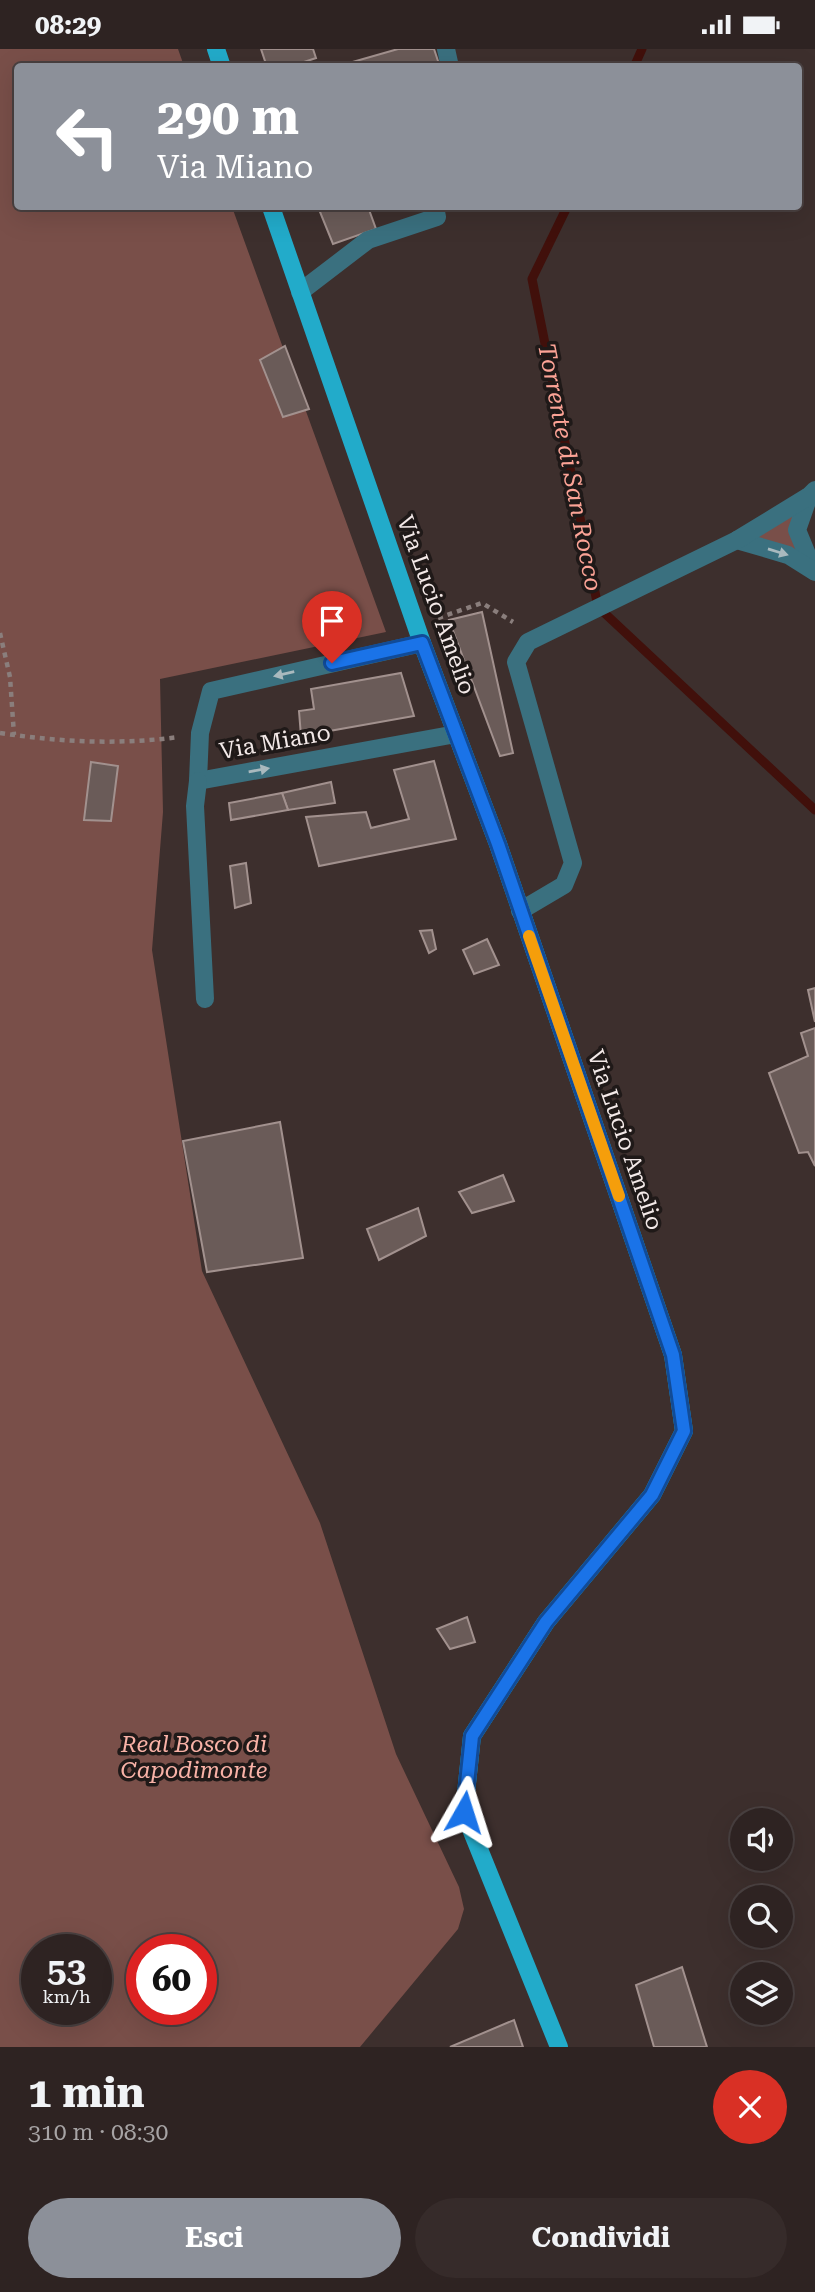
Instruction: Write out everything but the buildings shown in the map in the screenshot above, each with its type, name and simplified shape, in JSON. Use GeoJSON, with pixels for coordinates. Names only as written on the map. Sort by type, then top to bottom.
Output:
{"type":"FeatureCollection","features":[{"type":"Feature","properties":{"kind":"main road","name":"Via Lucio Amelio"},"geometry":{"type":"LineString","coordinates":[[272,210],[422,643],[520,911],[673,1355],[684,1431],[652,1495],[546,1622],[472,1736],[464,1812],[559,2047]]}},
{"type":"Feature","properties":{"kind":"lane"},"geometry":{"type":"LineString","coordinates":[[300,292],[368,240],[437,217],[436,210]]}},
{"type":"Feature","properties":{"kind":"lane"},"geometry":{"type":"LineString","coordinates":[[520,911],[564,885],[573,863],[516,661],[528,642],[737,540],[812,493]]}},
{"type":"Feature","properties":{"kind":"lane"},"geometry":{"type":"LineString","coordinates":[[812,493],[797,530],[815,572]]}},
{"type":"Feature","properties":{"kind":"lane"},"geometry":{"type":"LineString","coordinates":[[737,540],[788,555],[815,572]]}},
{"type":"Feature","properties":{"kind":"lane","name":"Via Miano"},"geometry":{"type":"LineString","coordinates":[[422,643],[212,691],[200,733],[198,781],[456,734]]}},
{"type":"Feature","properties":{"kind":"lane"},"geometry":{"type":"LineString","coordinates":[[198,781],[195,806],[205,999]]}},
{"type":"Feature","properties":{"kind":"path"},"geometry":{"type":"LineString","coordinates":[[438,618],[482,603],[513,622]]}},
{"type":"Feature","properties":{"kind":"path"},"geometry":{"type":"LineString","coordinates":[[0,633],[10,677],[14,735]]}},
{"type":"Feature","properties":{"kind":"path"},"geometry":{"type":"LineString","coordinates":[[0,733],[59,742],[135,741],[200,733]]}},
{"type":"Feature","properties":{"kind":"green space","name":"Real Bosco di Capodimonte"},"geometry":{"type":"Polygon","coordinates":[[[0,49],[178,49],[183,63],[14,63],[14,210],[233,210],[386,632],[160,679],[163,812],[152,950],[202,1271],[320,1523],[396,1754],[459,1887],[464,1909],[458,1929],[360,2047],[0,2047],[0,49]]]}},
{"type":"Feature","properties":{"kind":"green space"},"geometry":{"type":"Polygon","coordinates":[[[800,508],[805,561],[748,539],[800,508]]]}},
{"type":"Feature","properties":{"kind":"waterway","name":"Torrente di San Rocco"},"geometry":{"type":"LineString","coordinates":[[636,63],[642,49]]}},
{"type":"Feature","properties":{"kind":"waterway","name":"Torrente di San Rocco"},"geometry":{"type":"LineString","coordinates":[[566,210],[532,279],[598,607],[815,810]]}},
{"type":"Feature","properties":{"kind":"slow traffic"},"geometry":{"type":"LineString","coordinates":[[529,936],[619,1196]]}},
{"type":"Feature","properties":{"kind":"route"},"geometry":{"type":"LineString","coordinates":[[332,663],[422,643],[498,844],[673,1355],[684,1431],[652,1495],[546,1622],[472,1736],[464,1812]]}}]}
